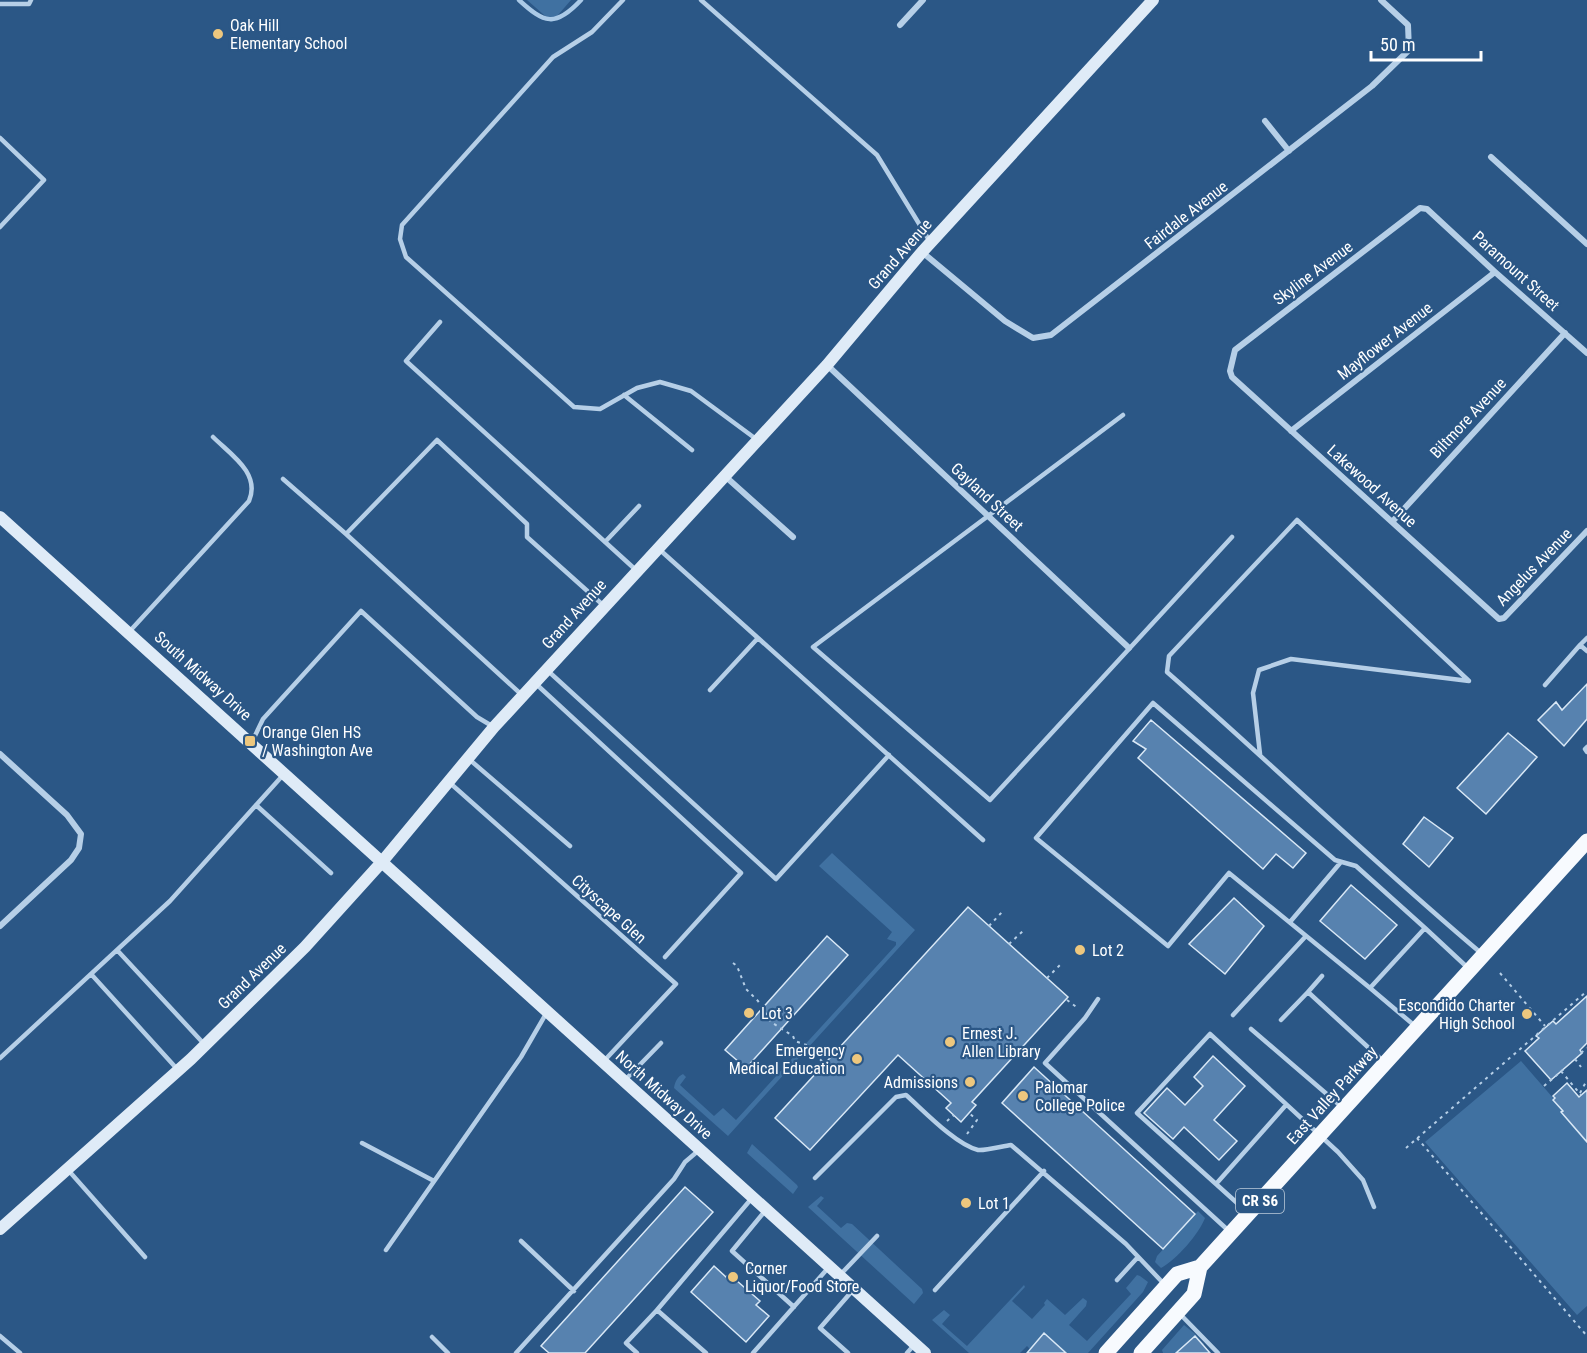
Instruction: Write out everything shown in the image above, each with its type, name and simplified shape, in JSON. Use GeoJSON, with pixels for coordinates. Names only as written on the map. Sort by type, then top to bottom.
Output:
{"type":"FeatureCollection","features":[{"type":"Feature","properties":{"kind":"main road","name":"Grand Avenue"},"geometry":{"type":"LineString","coordinates":[[2,1225],[178,1070],[305,947],[381,863],[494,727],[726,477],[827,365],[926,247],[1153,0]]}},
{"type":"Feature","properties":{"kind":"main road","name":"South Midway Drive"},"geometry":{"type":"LineString","coordinates":[[0,517],[252,743],[381,863]]}},
{"type":"Feature","properties":{"kind":"main road","name":"East Valley Parkway"},"geometry":{"type":"LineString","coordinates":[[1106,1353],[1177,1275],[1200,1266],[1587,841]]}},
{"type":"Feature","properties":{"kind":"main road","name":"North Midway Drive"},"geometry":{"type":"LineString","coordinates":[[381,863],[854,1289],[911,1349],[925,1353]]}},
{"type":"Feature","properties":{"kind":"main road","name":"East Valley Parkway"},"geometry":{"type":"LineString","coordinates":[[1145,1352],[1194,1294],[1200,1266]]}},
{"type":"Feature","properties":{"kind":"street"},"geometry":{"type":"LineString","coordinates":[[900,25],[923,0]]}},
{"type":"Feature","properties":{"kind":"street","name":"Fairdale Avenue"},"geometry":{"type":"LineString","coordinates":[[926,247],[1005,321],[1033,338],[1051,336],[1372,87],[1409,50],[1408,25],[1381,0]]}},
{"type":"Feature","properties":{"kind":"street"},"geometry":{"type":"LineString","coordinates":[[1265,121],[1289,151]]}},
{"type":"Feature","properties":{"kind":"street"},"geometry":{"type":"LineString","coordinates":[[1491,157],[1587,244]]}},
{"type":"Feature","properties":{"kind":"street","name":"Skyline Avenue"},"geometry":{"type":"LineString","coordinates":[[1230,371],[1235,350],[1420,208],[1427,209]]}},
{"type":"Feature","properties":{"kind":"street","name":"Paramount Street"},"geometry":{"type":"LineString","coordinates":[[1427,209],[1587,353]]}},
{"type":"Feature","properties":{"kind":"street","name":"Mayflower Avenue"},"geometry":{"type":"LineString","coordinates":[[1292,431],[1495,272]]}},
{"type":"Feature","properties":{"kind":"street","name":"Biltmore Avenue"},"geometry":{"type":"LineString","coordinates":[[1392,522],[1565,333]]}},
{"type":"Feature","properties":{"kind":"street","name":"Gayland Street"},"geometry":{"type":"LineString","coordinates":[[827,365],[1129,648]]}},
{"type":"Feature","properties":{"kind":"street","name":"Lakewood Avenue"},"geometry":{"type":"LineString","coordinates":[[1230,371],[1232,377],[1499,619]]}},
{"type":"Feature","properties":{"kind":"street"},"geometry":{"type":"LineString","coordinates":[[726,477],[793,537]]}},
{"type":"Feature","properties":{"kind":"street","name":"Angelus Avenue"},"geometry":{"type":"LineString","coordinates":[[1499,619],[1504,618],[1587,531]]}},
{"type":"Feature","properties":{"kind":"street"},"geometry":{"type":"LineString","coordinates":[[0,754],[67,814],[81,834],[79,848],[71,860],[0,926]]}},
{"type":"Feature","properties":{"kind":"lane"},"geometry":{"type":"LineString","coordinates":[[0,4],[29,4],[31,0]]}},
{"type":"Feature","properties":{"kind":"lane"},"geometry":{"type":"LineString","coordinates":[[623,0],[592,32],[553,57],[402,225],[400,239],[406,257],[574,406],[600,409],[637,388],[660,382],[691,391],[757,441]]}},
{"type":"Feature","properties":{"kind":"lane"},"geometry":{"type":"LineString","coordinates":[[701,0],[877,155],[926,247]]}},
{"type":"Feature","properties":{"kind":"lane"},"geometry":{"type":"LineString","coordinates":[[0,138],[44,180],[0,227]]}},
{"type":"Feature","properties":{"kind":"lane"},"geometry":{"type":"LineString","coordinates":[[440,322],[406,361],[637,571]]}},
{"type":"Feature","properties":{"kind":"lane"},"geometry":{"type":"LineString","coordinates":[[624,395],[692,450]]}},
{"type":"Feature","properties":{"kind":"lane"},"geometry":{"type":"LineString","coordinates":[[1123,415],[813,647],[990,800],[1232,537]]}},
{"type":"Feature","properties":{"kind":"lane"},"geometry":{"type":"LineString","coordinates":[[129,632],[249,501],[252,494],[247,471],[213,437]]}},
{"type":"Feature","properties":{"kind":"lane"},"geometry":{"type":"LineString","coordinates":[[346,534],[437,440],[527,524],[526,537],[605,607]]}},
{"type":"Feature","properties":{"kind":"lane"},"geometry":{"type":"LineString","coordinates":[[283,478],[523,696]]}},
{"type":"Feature","properties":{"kind":"lane"},"geometry":{"type":"LineString","coordinates":[[605,542],[639,506]]}},
{"type":"Feature","properties":{"kind":"lane"},"geometry":{"type":"LineString","coordinates":[[1260,754],[1253,693],[1259,670],[1270,666],[1291,659],[1469,681],[1297,520],[1169,656],[1167,672],[1483,955]]}},
{"type":"Feature","properties":{"kind":"lane"},"geometry":{"type":"LineString","coordinates":[[658,548],[983,840]]}},
{"type":"Feature","properties":{"kind":"lane"},"geometry":{"type":"LineString","coordinates":[[252,743],[263,719],[361,611],[477,717],[494,727]]}},
{"type":"Feature","properties":{"kind":"lane"},"geometry":{"type":"LineString","coordinates":[[710,690],[758,638]]}},
{"type":"Feature","properties":{"kind":"lane"},"geometry":{"type":"LineString","coordinates":[[1545,686],[1587,638]]}},
{"type":"Feature","properties":{"kind":"lane"},"geometry":{"type":"LineString","coordinates":[[1580,645],[1587,651]]}},
{"type":"Feature","properties":{"kind":"lane"},"geometry":{"type":"LineString","coordinates":[[546,669],[776,879],[889,755]]}},
{"type":"Feature","properties":{"kind":"lane"},"geometry":{"type":"LineString","coordinates":[[534,683],[741,873],[665,957]]}},
{"type":"Feature","properties":{"kind":"lane"},"geometry":{"type":"LineString","coordinates":[[1417,1028],[1228,873],[1168,946],[1036,838],[1153,703],[1335,860],[1356,866],[1470,970]]}},
{"type":"Feature","properties":{"kind":"lane"},"geometry":{"type":"LineString","coordinates":[[1587,747],[1585,749],[1587,752]]}},
{"type":"Feature","properties":{"kind":"lane"},"geometry":{"type":"LineString","coordinates":[[468,758],[570,846]]}},
{"type":"Feature","properties":{"kind":"lane"},"geometry":{"type":"LineString","coordinates":[[0,1058],[170,902],[284,773]]}},
{"type":"Feature","properties":{"kind":"lane","name":"Cityscape Glen"},"geometry":{"type":"LineString","coordinates":[[448,781],[676,984],[603,1062]]}},
{"type":"Feature","properties":{"kind":"lane"},"geometry":{"type":"LineString","coordinates":[[256,805],[331,873]]}},
{"type":"Feature","properties":{"kind":"lane"},"geometry":{"type":"LineString","coordinates":[[1290,922],[1341,862]]}},
{"type":"Feature","properties":{"kind":"lane"},"geometry":{"type":"LineString","coordinates":[[1370,988],[1425,928]]}},
{"type":"Feature","properties":{"kind":"lane"},"geometry":{"type":"LineString","coordinates":[[1233,1015],[1306,936]]}},
{"type":"Feature","properties":{"kind":"lane"},"geometry":{"type":"LineString","coordinates":[[117,950],[205,1045]]}},
{"type":"Feature","properties":{"kind":"lane"},"geometry":{"type":"LineString","coordinates":[[91,974],[178,1070]]}},
{"type":"Feature","properties":{"kind":"lane"},"geometry":{"type":"LineString","coordinates":[[1281,1020],[1323,976]]}},
{"type":"Feature","properties":{"kind":"lane"},"geometry":{"type":"LineString","coordinates":[[1308,992],[1385,1063]]}},
{"type":"Feature","properties":{"kind":"lane"},"geometry":{"type":"LineString","coordinates":[[1098,999],[1045,1063],[1231,1233]]}},
{"type":"Feature","properties":{"kind":"lane"},"geometry":{"type":"LineString","coordinates":[[386,1250],[521,1057],[547,1012]]}},
{"type":"Feature","properties":{"kind":"lane"},"geometry":{"type":"LineString","coordinates":[[1251,1029],[1344,1109]]}},
{"type":"Feature","properties":{"kind":"lane"},"geometry":{"type":"LineString","coordinates":[[1249,1213],[1137,1113],[1210,1034],[1320,1135],[1363,1180],[1374,1207]]}},
{"type":"Feature","properties":{"kind":"lane"},"geometry":{"type":"LineString","coordinates":[[624,1081],[661,1043]]}},
{"type":"Feature","properties":{"kind":"lane"},"geometry":{"type":"LineString","coordinates":[[815,1178],[896,1097],[906,1095],[930,1118],[962,1142],[980,1150],[1011,1145],[1118,1237],[1166,1286]]}},
{"type":"Feature","properties":{"kind":"lane"},"geometry":{"type":"LineString","coordinates":[[1216,1184],[1287,1105]]}},
{"type":"Feature","properties":{"kind":"lane"},"geometry":{"type":"LineString","coordinates":[[362,1143],[434,1181]]}},
{"type":"Feature","properties":{"kind":"lane"},"geometry":{"type":"LineString","coordinates":[[516,1353],[674,1179],[685,1162],[700,1149]]}},
{"type":"Feature","properties":{"kind":"lane"},"geometry":{"type":"LineString","coordinates":[[67,1169],[145,1257]]}},
{"type":"Feature","properties":{"kind":"lane"},"geometry":{"type":"LineString","coordinates":[[935,1290],[1044,1171]]}},
{"type":"Feature","properties":{"kind":"lane"},"geometry":{"type":"LineString","coordinates":[[637,1353],[626,1343],[753,1197]]}},
{"type":"Feature","properties":{"kind":"lane"},"geometry":{"type":"LineString","coordinates":[[766,1209],[732,1251],[794,1307]]}},
{"type":"Feature","properties":{"kind":"lane"},"geometry":{"type":"LineString","coordinates":[[839,1276],[877,1236]]}},
{"type":"Feature","properties":{"kind":"lane"},"geometry":{"type":"LineString","coordinates":[[521,1241],[574,1291]]}},
{"type":"Feature","properties":{"kind":"lane"},"geometry":{"type":"LineString","coordinates":[[1117,1280],[1138,1257]]}},
{"type":"Feature","properties":{"kind":"lane"},"geometry":{"type":"LineString","coordinates":[[753,1353],[829,1267]]}},
{"type":"Feature","properties":{"kind":"lane"},"geometry":{"type":"LineString","coordinates":[[848,1353],[820,1328],[854,1289]]}},
{"type":"Feature","properties":{"kind":"lane"},"geometry":{"type":"LineString","coordinates":[[657,1310],[706,1353]]}},
{"type":"Feature","properties":{"kind":"lane"},"geometry":{"type":"LineString","coordinates":[[1178,1312],[1218,1353]]}},
{"type":"Feature","properties":{"kind":"lane"},"geometry":{"type":"LineString","coordinates":[[0,1336],[20,1353]]}},
{"type":"Feature","properties":{"kind":"lane"},"geometry":{"type":"LineString","coordinates":[[432,1337],[448,1353]]}},
{"type":"Feature","properties":{"kind":"path"},"geometry":{"type":"LineString","coordinates":[[989,926],[1002,912]]}},
{"type":"Feature","properties":{"kind":"path"},"geometry":{"type":"LineString","coordinates":[[1009,944],[1023,931]]}},
{"type":"Feature","properties":{"kind":"path"},"geometry":{"type":"LineString","coordinates":[[734,963],[738,966],[746,989],[758,1001],[771,1022],[793,1036],[795,1041],[809,1046],[825,1065]]}},
{"type":"Feature","properties":{"kind":"path"},"geometry":{"type":"LineString","coordinates":[[1047,978],[1060,965]]}},
{"type":"Feature","properties":{"kind":"path"},"geometry":{"type":"LineString","coordinates":[[1500,974],[1546,1027]]}},
{"type":"Feature","properties":{"kind":"path"},"geometry":{"type":"LineString","coordinates":[[1406,1148],[1587,991]]}},
{"type":"Feature","properties":{"kind":"path"},"geometry":{"type":"LineString","coordinates":[[1067,1000],[1087,1014]]}},
{"type":"Feature","properties":{"kind":"path"},"geometry":{"type":"LineString","coordinates":[[1581,1053],[1586,1050]]}},
{"type":"Feature","properties":{"kind":"path"},"geometry":{"type":"LineString","coordinates":[[1575,1059],[1581,1067]]}},
{"type":"Feature","properties":{"kind":"path"},"geometry":{"type":"LineString","coordinates":[[1544,1086],[1565,1068]]}},
{"type":"Feature","properties":{"kind":"path"},"geometry":{"type":"LineString","coordinates":[[1561,1071],[1581,1094],[1587,1080]]}},
{"type":"Feature","properties":{"kind":"path"},"geometry":{"type":"LineString","coordinates":[[962,1142],[977,1120],[969,1113]]}},
{"type":"Feature","properties":{"kind":"path"},"geometry":{"type":"LineString","coordinates":[[1417,1138],[1580,1325],[1587,1336]]}},
{"type":"Feature","properties":{"kind":"shaded area"},"geometry":{"type":"Polygon","coordinates":[[[527,0],[571,0],[552,22],[527,0]]]}},
{"type":"Feature","properties":{"kind":"shaded area"},"geometry":{"type":"Polygon","coordinates":[[[832,853],[915,930],[728,1136],[674,1088],[678,1078],[683,1074],[686,1077],[680,1085],[714,1116],[723,1108],[736,1120],[896,945],[896,942],[887,939],[892,932],[819,866],[832,853]]]}},
{"type":"Feature","properties":{"kind":"shaded area"},"geometry":{"type":"Polygon","coordinates":[[[1521,1061],[1587,1137],[1587,1306],[1577,1315],[1425,1142],[1521,1061]]]}},
{"type":"Feature","properties":{"kind":"shaded area"},"geometry":{"type":"Polygon","coordinates":[[[752,1144],[797,1185],[793,1194],[747,1153],[752,1144]]]}},
{"type":"Feature","properties":{"kind":"shaded area"},"geometry":{"type":"Polygon","coordinates":[[[821,1196],[824,1198],[817,1206],[841,1228],[847,1223],[852,1224],[922,1289],[923,1293],[914,1304],[808,1207],[821,1196]]]}},
{"type":"Feature","properties":{"kind":"shaded area"},"geometry":{"type":"Polygon","coordinates":[[[1198,1211],[1205,1218],[1198,1231],[1180,1252],[1161,1268],[1155,1262],[1157,1256],[1198,1211]]]}},
{"type":"Feature","properties":{"kind":"shaded area"},"geometry":{"type":"Polygon","coordinates":[[[1137,1275],[1148,1282],[1143,1292],[1088,1353],[1066,1353],[1044,1334],[1030,1349],[1027,1346],[1020,1353],[969,1353],[932,1320],[944,1310],[950,1315],[942,1324],[967,1346],[1024,1285],[1025,1287],[1012,1301],[1032,1319],[1045,1305],[1047,1299],[1065,1315],[1083,1298],[1087,1301],[1086,1306],[1069,1325],[1087,1341],[1131,1294],[1126,1288],[1137,1275]]]}},
{"type":"Feature","properties":{"kind":"shaded area"},"geometry":{"type":"Polygon","coordinates":[[[1184,1325],[1204,1344],[1203,1346],[1195,1336],[1178,1353],[1163,1353],[1162,1350],[1184,1325]]]}},
{"type":"Feature","properties":{"kind":"building"},"geometry":{"type":"Polygon","coordinates":[[[1587,684],[1587,719],[1564,746],[1538,720],[1556,702],[1562,710],[1587,684]]]}},
{"type":"Feature","properties":{"kind":"building"},"geometry":{"type":"Polygon","coordinates":[[[1151,720],[1306,853],[1293,868],[1276,854],[1263,869],[1138,758],[1146,749],[1133,741],[1151,720]]]}},
{"type":"Feature","properties":{"kind":"building"},"geometry":{"type":"Polygon","coordinates":[[[1508,733],[1537,757],[1486,814],[1457,788],[1508,733]]]}},
{"type":"Feature","properties":{"kind":"building"},"geometry":{"type":"Polygon","coordinates":[[[1424,817],[1453,838],[1429,867],[1403,844],[1424,817]]]}},
{"type":"Feature","properties":{"kind":"building"},"geometry":{"type":"Polygon","coordinates":[[[1351,885],[1397,925],[1365,959],[1320,921],[1351,885]]]}},
{"type":"Feature","properties":{"kind":"building"},"geometry":{"type":"Polygon","coordinates":[[[1234,898],[1264,926],[1225,974],[1189,944],[1234,898]]]}},
{"type":"Feature","properties":{"kind":"building"},"geometry":{"type":"Polygon","coordinates":[[[968,907],[1068,997],[972,1102],[976,1105],[961,1122],[946,1108],[951,1103],[898,1055],[810,1150],[775,1118],[968,907]]]}},
{"type":"Feature","properties":{"kind":"building"},"geometry":{"type":"Polygon","coordinates":[[[827,936],[848,955],[746,1068],[725,1050],[827,936]]]}},
{"type":"Feature","properties":{"kind":"building"},"geometry":{"type":"Polygon","coordinates":[[[1587,996],[1587,1043],[1580,1050],[1582,1053],[1551,1080],[1525,1051],[1539,1038],[1536,1036],[1546,1027],[1553,1021],[1556,1024],[1587,996]]]}},
{"type":"Feature","properties":{"kind":"building"},"geometry":{"type":"Polygon","coordinates":[[[1213,1056],[1245,1086],[1214,1120],[1237,1141],[1219,1160],[1184,1127],[1173,1139],[1144,1113],[1167,1088],[1185,1105],[1203,1086],[1194,1077],[1213,1056]]]}},
{"type":"Feature","properties":{"kind":"building"},"geometry":{"type":"Polygon","coordinates":[[[1034,1067],[1195,1214],[1163,1249],[1002,1103],[1034,1067]]]}},
{"type":"Feature","properties":{"kind":"building"},"geometry":{"type":"Polygon","coordinates":[[[1567,1083],[1579,1097],[1587,1090],[1587,1142],[1553,1100],[1555,1098],[1553,1096],[1567,1083]]]}},
{"type":"Feature","properties":{"kind":"building"},"geometry":{"type":"Polygon","coordinates":[[[685,1187],[713,1212],[585,1353],[549,1353],[541,1346],[685,1187]]]}},
{"type":"Feature","properties":{"kind":"building"},"geometry":{"type":"Polygon","coordinates":[[[714,1266],[726,1277],[729,1274],[760,1301],[756,1305],[769,1316],[746,1342],[691,1292],[714,1266]]]}},
{"type":"Feature","properties":{"kind":"building"},"geometry":{"type":"Polygon","coordinates":[[[1044,1333],[1066,1353],[1027,1353],[1044,1333]]]}},
{"type":"Feature","properties":{"kind":"building"},"geometry":{"type":"Polygon","coordinates":[[[1195,1336],[1210,1353],[1176,1353],[1195,1336]]]}},
{"type":"Feature","properties":{"kind":"waterway"},"geometry":{"type":"LineString","coordinates":[[519,0],[536,14],[550,19],[564,15],[581,0]]}},
{"type":"Feature","properties":{"kind":"place","name":"Oak Hill Elementary School"},"geometry":{"type":"Point","coordinates":[218,34]}},
{"type":"Feature","properties":{"kind":"place","name":"Orange Glen HS / Washington Ave"},"geometry":{"type":"Point","coordinates":[250,741]}},
{"type":"Feature","properties":{"kind":"place","name":"Lot 2"},"geometry":{"type":"Point","coordinates":[1080,950]}},
{"type":"Feature","properties":{"kind":"place","name":"Lot 3"},"geometry":{"type":"Point","coordinates":[749,1013]}},
{"type":"Feature","properties":{"kind":"place","name":"Escondido Charter High School"},"geometry":{"type":"Point","coordinates":[1527,1014]}},
{"type":"Feature","properties":{"kind":"place","name":"Ernest J. Allen Library"},"geometry":{"type":"Point","coordinates":[950,1042]}},
{"type":"Feature","properties":{"kind":"place","name":"Emergency Medical Education"},"geometry":{"type":"Point","coordinates":[857,1059]}},
{"type":"Feature","properties":{"kind":"place","name":"Admissions"},"geometry":{"type":"Point","coordinates":[970,1082]}},
{"type":"Feature","properties":{"kind":"place","name":"Palomar College Police"},"geometry":{"type":"Point","coordinates":[1023,1096]}},
{"type":"Feature","properties":{"kind":"place","name":"Lot 1"},"geometry":{"type":"Point","coordinates":[966,1203]}},
{"type":"Feature","properties":{"kind":"place","name":"Corner Liquor/Food Store"},"geometry":{"type":"Point","coordinates":[733,1277]}}]}
